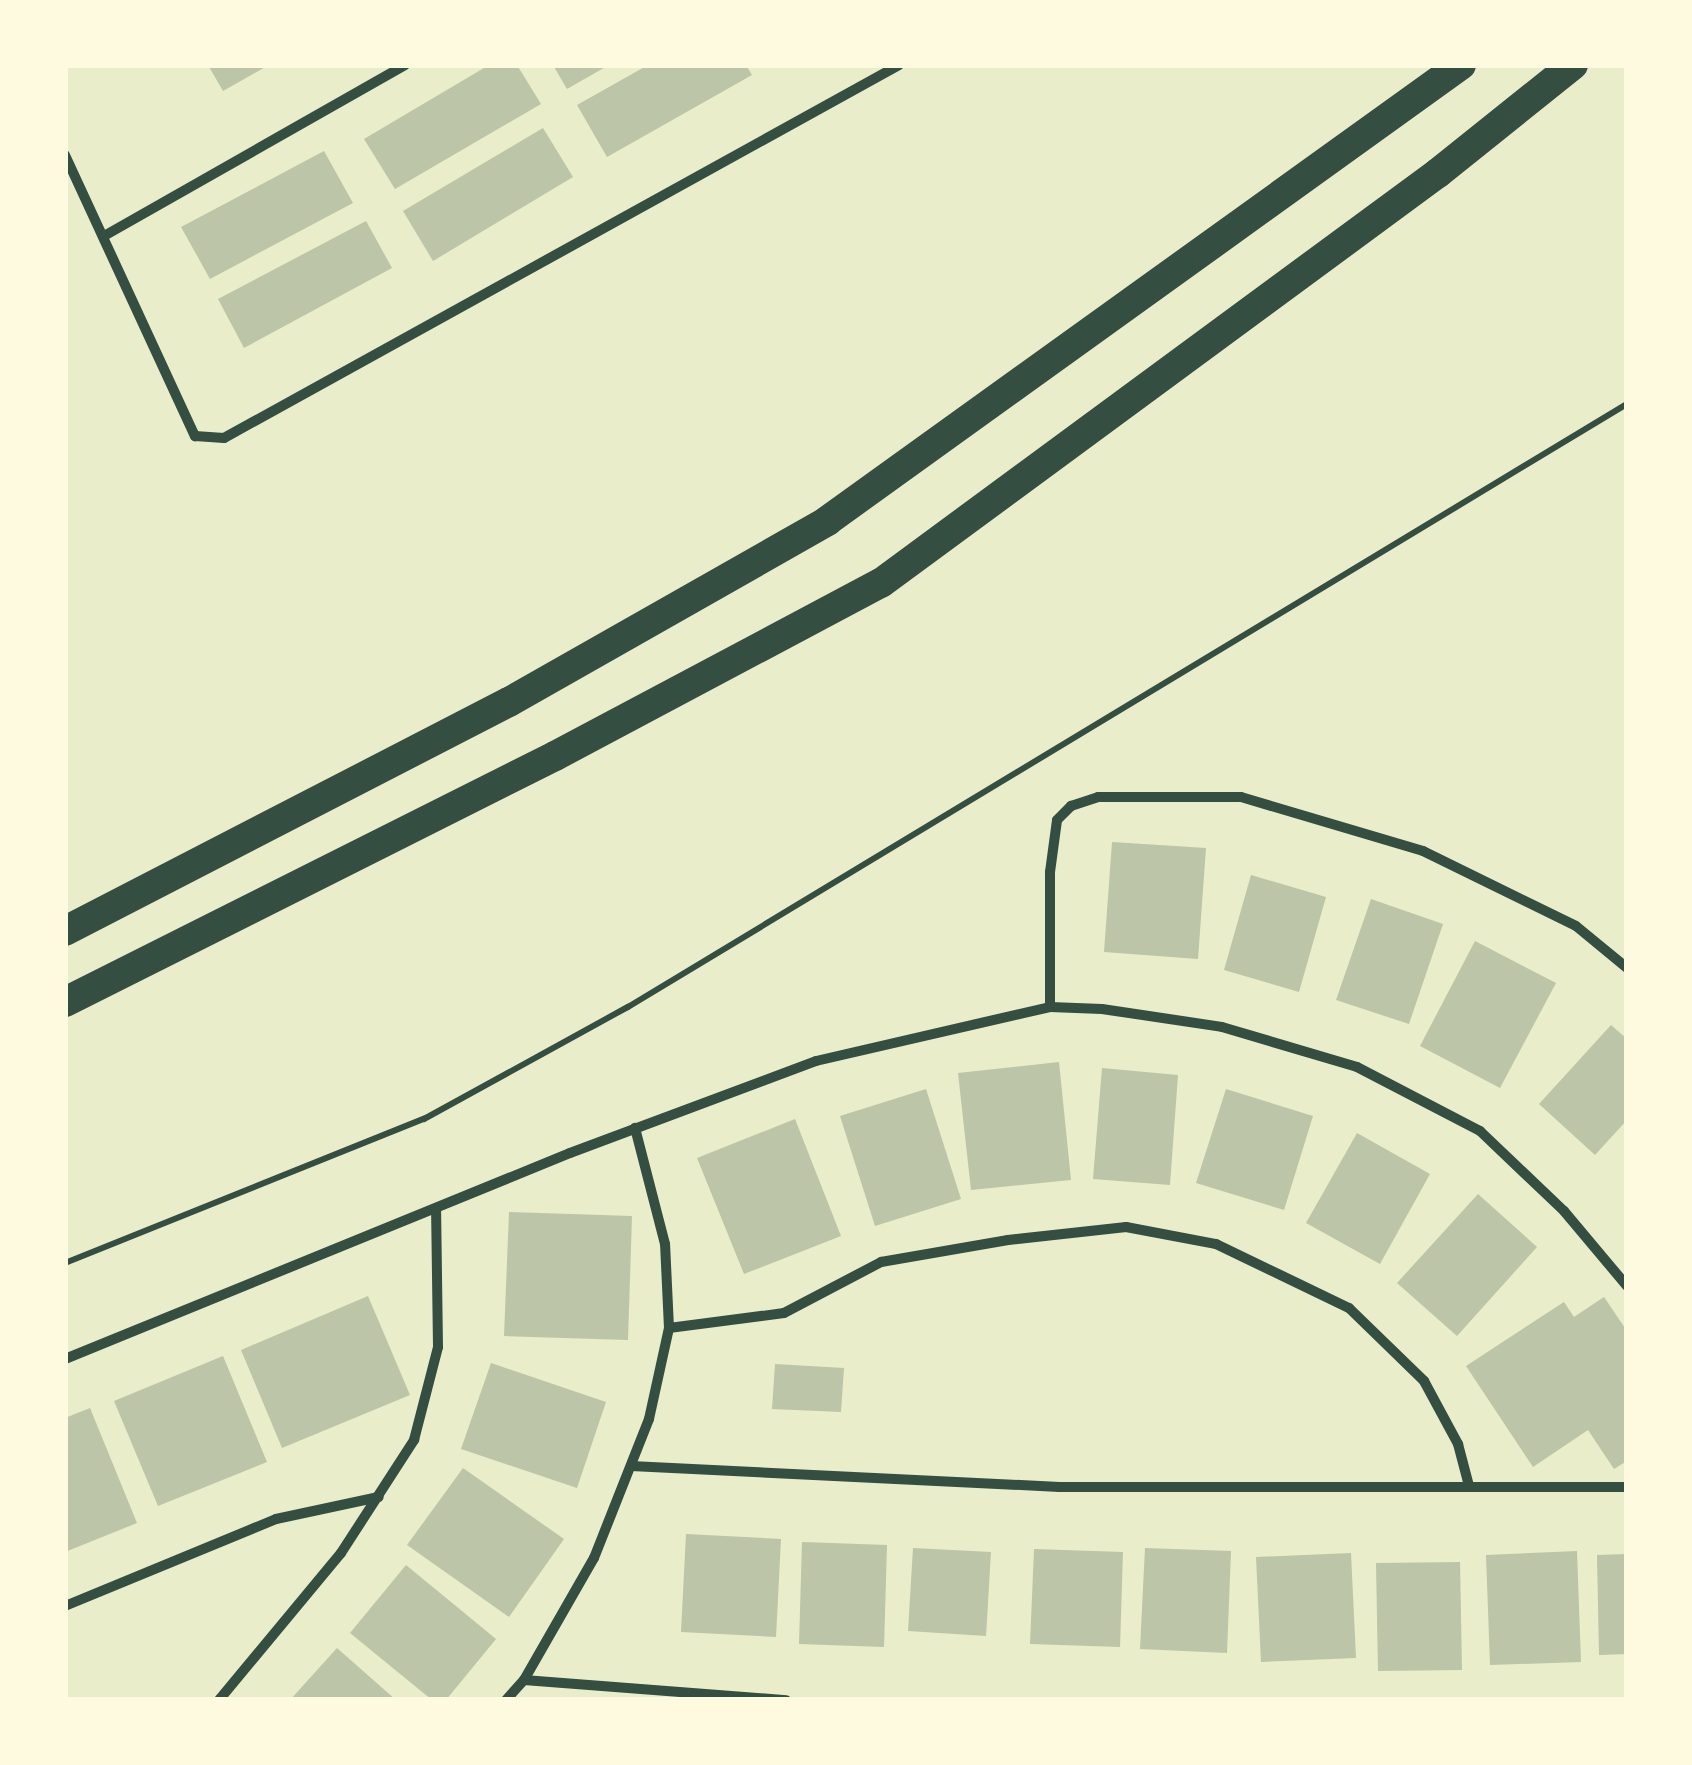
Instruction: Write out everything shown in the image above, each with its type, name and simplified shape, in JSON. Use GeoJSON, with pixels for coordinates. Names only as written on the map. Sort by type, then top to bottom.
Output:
{"type":"FeatureCollection","features":[{"type":"Feature","properties":{"kind":"highway"},"geometry":{"type":"LineString","coordinates":[[65,1002],[555,756],[881,582],[1438,173],[1573,65]]}},
{"type":"Feature","properties":{"kind":"highway"},"geometry":{"type":"LineString","coordinates":[[65,930],[508,702],[828,521],[1458,68]]}},
{"type":"Feature","properties":{"kind":"street"},"geometry":{"type":"LineString","coordinates":[[104,236],[406,65]]}},
{"type":"Feature","properties":{"kind":"street"},"geometry":{"type":"LineString","coordinates":[[65,155],[196,436],[224,438],[899,65]]}},
{"type":"Feature","properties":{"kind":"street"},"geometry":{"type":"LineString","coordinates":[[1050,1007],[1050,872],[1058,820],[1071,806],[1098,797],[1241,797],[1423,850],[1576,926],[1627,968]]}},
{"type":"Feature","properties":{"kind":"street"},"geometry":{"type":"LineString","coordinates":[[65,1360],[636,1128],[816,1061],[1050,1007],[1102,1009],[1222,1026],[1356,1066],[1480,1131],[1564,1211],[1627,1286]]}},
{"type":"Feature","properties":{"kind":"street"},"geometry":{"type":"LineString","coordinates":[[506,1700],[524,1680],[594,1558],[650,1419],[668,1328],[664,1244],[636,1128]]}},
{"type":"Feature","properties":{"kind":"street"},"geometry":{"type":"LineString","coordinates":[[219,1700],[341,1553],[414,1440],[438,1347],[436,1209]]}},
{"type":"Feature","properties":{"kind":"street"},"geometry":{"type":"LineString","coordinates":[[668,1328],[784,1312],[881,1262],[1008,1240],[1126,1228],[1216,1244],[1349,1308],[1424,1381],[1458,1444],[1470,1486]]}},
{"type":"Feature","properties":{"kind":"street"},"geometry":{"type":"LineString","coordinates":[[631,1466],[1059,1487],[1627,1486]]}},
{"type":"Feature","properties":{"kind":"street"},"geometry":{"type":"LineString","coordinates":[[65,1606],[276,1519],[380,1497]]}},
{"type":"Feature","properties":{"kind":"street"},"geometry":{"type":"LineString","coordinates":[[524,1680],[786,1700]]}},
{"type":"Feature","properties":{"kind":"path"},"geometry":{"type":"LineString","coordinates":[[65,1262],[424,1119],[577,1036],[1627,404]]}},
{"type":"Feature","properties":{"kind":"building"},"geometry":{"type":"Polygon","coordinates":[[[208,65],[269,65],[223,91],[208,65]]]}},
{"type":"Feature","properties":{"kind":"building"},"geometry":{"type":"Polygon","coordinates":[[[489,65],[517,65],[541,104],[395,189],[364,139],[489,65]]]}},
{"type":"Feature","properties":{"kind":"building"},"geometry":{"type":"Polygon","coordinates":[[[553,65],[609,65],[567,89],[553,65]]]}},
{"type":"Feature","properties":{"kind":"building"},"geometry":{"type":"Polygon","coordinates":[[[648,65],[746,65],[752,75],[607,157],[577,105],[648,65]]]}},
{"type":"Feature","properties":{"kind":"building"},"geometry":{"type":"Polygon","coordinates":[[[543,128],[573,177],[433,261],[403,211],[543,128]]]}},
{"type":"Feature","properties":{"kind":"building"},"geometry":{"type":"Polygon","coordinates":[[[324,151],[353,203],[210,279],[181,227],[324,151]]]}},
{"type":"Feature","properties":{"kind":"building"},"geometry":{"type":"Polygon","coordinates":[[[366,221],[392,268],[244,348],[218,299],[366,221]]]}},
{"type":"Feature","properties":{"kind":"building"},"geometry":{"type":"Polygon","coordinates":[[[1112,842],[1206,848],[1198,959],[1104,952],[1112,842]]]}},
{"type":"Feature","properties":{"kind":"building"},"geometry":{"type":"Polygon","coordinates":[[[1251,875],[1326,897],[1299,992],[1224,970],[1251,875]]]}},
{"type":"Feature","properties":{"kind":"building"},"geometry":{"type":"Polygon","coordinates":[[[1371,899],[1443,924],[1409,1024],[1336,1000],[1371,899]]]}},
{"type":"Feature","properties":{"kind":"building"},"geometry":{"type":"Polygon","coordinates":[[[1475,941],[1556,983],[1500,1088],[1420,1046],[1475,941]]]}},
{"type":"Feature","properties":{"kind":"building"},"geometry":{"type":"Polygon","coordinates":[[[1611,1025],[1627,1039],[1627,1120],[1595,1155],[1539,1104],[1611,1025]]]}},
{"type":"Feature","properties":{"kind":"building"},"geometry":{"type":"Polygon","coordinates":[[[1059,1062],[1071,1180],[971,1190],[958,1073],[1059,1062]]]}},
{"type":"Feature","properties":{"kind":"building"},"geometry":{"type":"Polygon","coordinates":[[[1102,1068],[1178,1075],[1170,1185],[1093,1179],[1102,1068]]]}},
{"type":"Feature","properties":{"kind":"building"},"geometry":{"type":"Polygon","coordinates":[[[926,1089],[961,1199],[875,1226],[840,1116],[926,1089]]]}},
{"type":"Feature","properties":{"kind":"building"},"geometry":{"type":"Polygon","coordinates":[[[1226,1089],[1313,1116],[1284,1210],[1196,1183],[1226,1089]]]}},
{"type":"Feature","properties":{"kind":"building"},"geometry":{"type":"Polygon","coordinates":[[[795,1119],[841,1236],[744,1274],[697,1158],[795,1119]]]}},
{"type":"Feature","properties":{"kind":"building"},"geometry":{"type":"Polygon","coordinates":[[[1357,1133],[1430,1174],[1380,1264],[1306,1223],[1357,1133]]]}},
{"type":"Feature","properties":{"kind":"building"},"geometry":{"type":"Polygon","coordinates":[[[1478,1194],[1537,1247],[1457,1336],[1397,1283],[1478,1194]]]}},
{"type":"Feature","properties":{"kind":"building"},"geometry":{"type":"Polygon","coordinates":[[[509,1212],[632,1216],[628,1340],[504,1336],[509,1212]]]}},
{"type":"Feature","properties":{"kind":"building"},"geometry":{"type":"Polygon","coordinates":[[[368,1296],[410,1395],[282,1448],[241,1350],[368,1296]]]}},
{"type":"Feature","properties":{"kind":"building"},"geometry":{"type":"Polygon","coordinates":[[[1604,1297],[1627,1331],[1627,1461],[1614,1469],[1588,1430],[1533,1467],[1466,1366],[1564,1302],[1574,1317],[1604,1297]]]}},
{"type":"Feature","properties":{"kind":"building"},"geometry":{"type":"Polygon","coordinates":[[[223,1356],[267,1462],[158,1506],[114,1401],[223,1356]]]}},
{"type":"Feature","properties":{"kind":"building"},"geometry":{"type":"Polygon","coordinates":[[[491,1363],[606,1402],[577,1488],[461,1449],[491,1363]]]}},
{"type":"Feature","properties":{"kind":"building"},"geometry":{"type":"Polygon","coordinates":[[[775,1364],[844,1368],[841,1412],[772,1409],[775,1364]]]}},
{"type":"Feature","properties":{"kind":"building"},"geometry":{"type":"Polygon","coordinates":[[[90,1408],[137,1523],[65,1552],[65,1418],[90,1408]]]}},
{"type":"Feature","properties":{"kind":"building"},"geometry":{"type":"Polygon","coordinates":[[[463,1468],[564,1539],[509,1617],[407,1545],[463,1468]]]}},
{"type":"Feature","properties":{"kind":"building"},"geometry":{"type":"Polygon","coordinates":[[[686,1534],[781,1539],[776,1637],[681,1632],[686,1534]]]}},
{"type":"Feature","properties":{"kind":"building"},"geometry":{"type":"Polygon","coordinates":[[[802,1542],[887,1545],[884,1647],[799,1644],[802,1542]]]}},
{"type":"Feature","properties":{"kind":"building"},"geometry":{"type":"Polygon","coordinates":[[[913,1548],[991,1552],[986,1636],[908,1631],[913,1548]]]}},
{"type":"Feature","properties":{"kind":"building"},"geometry":{"type":"Polygon","coordinates":[[[1145,1548],[1231,1551],[1227,1653],[1140,1649],[1145,1548]]]}},
{"type":"Feature","properties":{"kind":"building"},"geometry":{"type":"Polygon","coordinates":[[[1034,1549],[1123,1552],[1120,1647],[1030,1644],[1034,1549]]]}},
{"type":"Feature","properties":{"kind":"building"},"geometry":{"type":"Polygon","coordinates":[[[1577,1551],[1581,1662],[1490,1665],[1486,1555],[1577,1551]]]}},
{"type":"Feature","properties":{"kind":"building"},"geometry":{"type":"Polygon","coordinates":[[[1351,1553],[1356,1658],[1261,1662],[1256,1557],[1351,1553]]]}},
{"type":"Feature","properties":{"kind":"building"},"geometry":{"type":"Polygon","coordinates":[[[1627,1554],[1627,1654],[1599,1655],[1597,1555],[1627,1554]]]}},
{"type":"Feature","properties":{"kind":"building"},"geometry":{"type":"Polygon","coordinates":[[[1460,1562],[1462,1670],[1378,1671],[1376,1563],[1460,1562]]]}},
{"type":"Feature","properties":{"kind":"building"},"geometry":{"type":"Polygon","coordinates":[[[406,1565],[496,1639],[446,1700],[432,1700],[350,1633],[406,1565]]]}},
{"type":"Feature","properties":{"kind":"building"},"geometry":{"type":"Polygon","coordinates":[[[337,1648],[396,1700],[290,1700],[337,1648]]]}}]}
